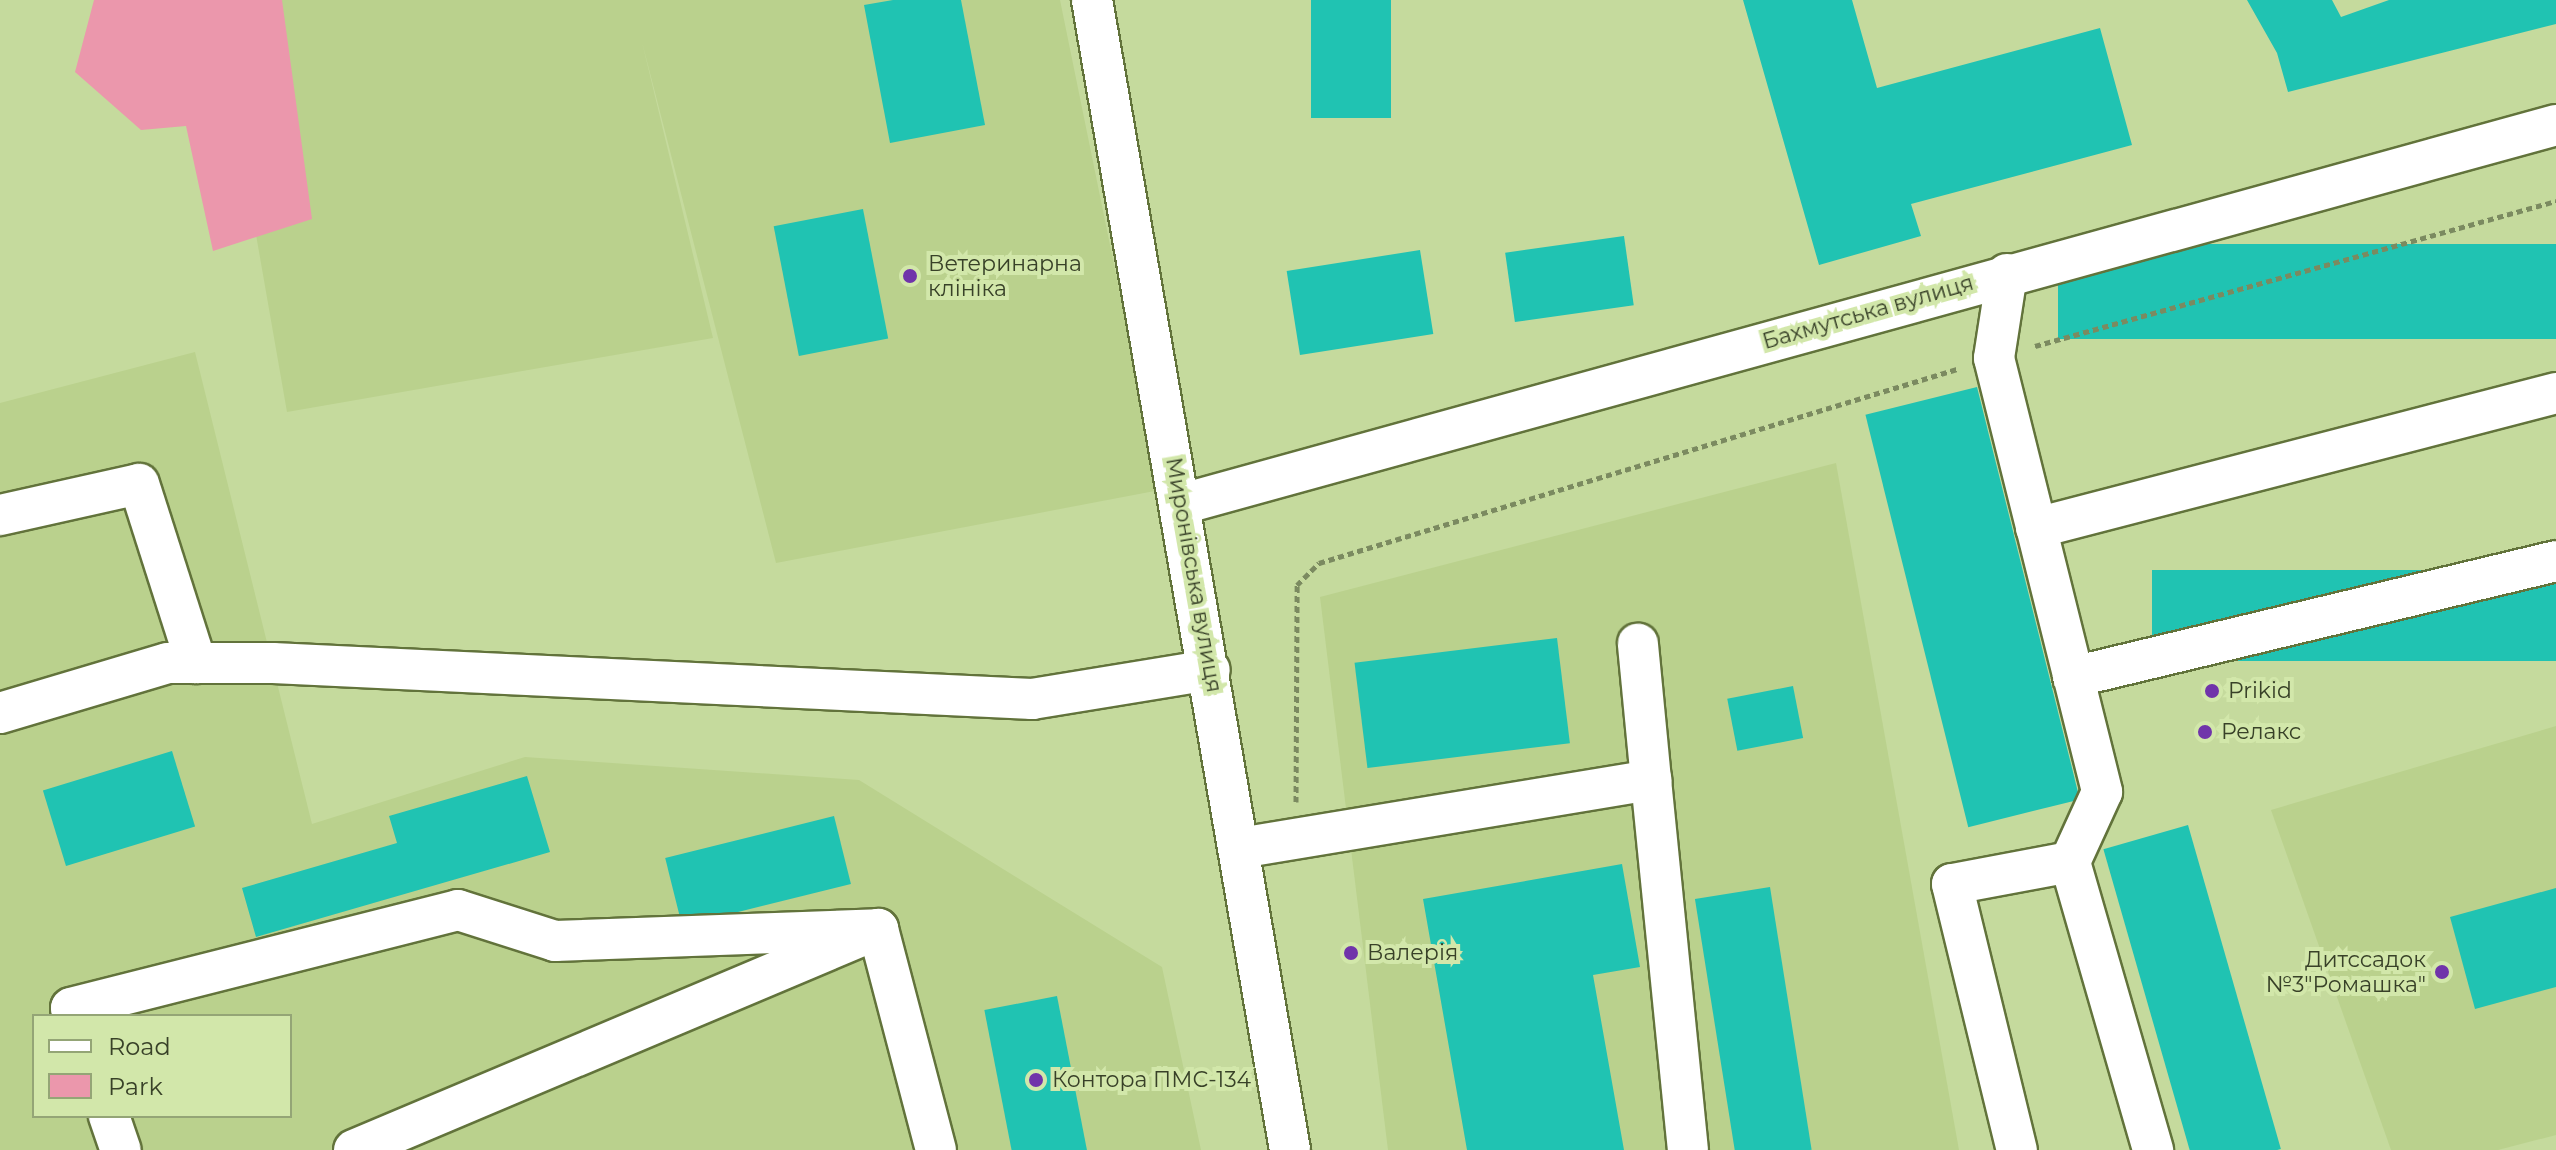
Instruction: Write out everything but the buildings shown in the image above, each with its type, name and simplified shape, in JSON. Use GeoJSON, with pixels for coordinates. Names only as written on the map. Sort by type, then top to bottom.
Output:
{"type":"FeatureCollection","features":[{"type":"Feature","properties":{"kind":"street","name":"Миронівська вулиця"},"geometry":{"type":"LineString","coordinates":[[1092,0],[1182,504],[1290,1150]]}},
{"type":"Feature","properties":{"kind":"street","name":"Бахмутська вулиця"},"geometry":{"type":"LineString","coordinates":[[1182,504],[2556,125]]}},
{"type":"Feature","properties":{"kind":"street"},"geometry":{"type":"LineString","coordinates":[[2007,274],[1994,358],[2102,792],[2070,862],[2153,1150]]}},
{"type":"Feature","properties":{"kind":"street"},"geometry":{"type":"LineString","coordinates":[[2036,528],[2556,393]]}},
{"type":"Feature","properties":{"kind":"street"},"geometry":{"type":"LineString","coordinates":[[0,515],[139,484],[196,663]]}},
{"type":"Feature","properties":{"kind":"street"},"geometry":{"type":"LineString","coordinates":[[2073,677],[2556,561]]}},
{"type":"Feature","properties":{"kind":"street"},"geometry":{"type":"LineString","coordinates":[[1638,644],[1688,1150]]}},
{"type":"Feature","properties":{"kind":"street"},"geometry":{"type":"LineString","coordinates":[[0,713],[168,663],[1032,699],[1210,670]]}},
{"type":"Feature","properties":{"kind":"street"},"geometry":{"type":"LineString","coordinates":[[1240,848],[1651,780]]}},
{"type":"Feature","properties":{"kind":"street"},"geometry":{"type":"LineString","coordinates":[[2017,1150],[1952,884],[2070,862]]}},
{"type":"Feature","properties":{"kind":"street"},"geometry":{"type":"LineString","coordinates":[[72,1014],[71,1008],[458,910],[555,941],[878,929]]}},
{"type":"Feature","properties":{"kind":"street"},"geometry":{"type":"LineString","coordinates":[[354,1150],[878,929]]}},
{"type":"Feature","properties":{"kind":"street"},"geometry":{"type":"LineString","coordinates":[[878,929],[936,1150]]}},
{"type":"Feature","properties":{"kind":"street"},"geometry":{"type":"LineString","coordinates":[[110,1118],[121,1150]]}},
{"type":"Feature","properties":{"kind":"path"},"geometry":{"type":"LineString","coordinates":[[1296,839],[1297,585],[1319,563],[1994,358],[2556,201]]}},
{"type":"Feature","properties":{"kind":"shaded area"},"geometry":{"type":"Polygon","coordinates":[[[215,0],[1060,0],[1160,490],[776,563],[642,42],[713,338],[287,412],[215,0]]]}},
{"type":"Feature","properties":{"kind":"shaded area"},"geometry":{"type":"Polygon","coordinates":[[[195,352],[312,824],[525,757],[859,780],[1162,967],[1201,1150],[0,1150],[0,403],[195,352]]]}},
{"type":"Feature","properties":{"kind":"shaded area"},"geometry":{"type":"Polygon","coordinates":[[[1836,463],[1959,1150],[1388,1150],[1320,597],[1836,463]]]}},
{"type":"Feature","properties":{"kind":"shaded area","name":"Дитссадок №3\"Ромашка\""},"geometry":{"type":"Polygon","coordinates":[[[2556,726],[2556,1135],[2498,1150],[2391,1150],[2271,810],[2556,726]]]}},
{"type":"Feature","properties":{"kind":"green space"},"geometry":{"type":"Polygon","coordinates":[[[94,0],[282,0],[312,219],[213,251],[186,126],[141,130],[75,72],[94,0]]]}},
{"type":"Feature","properties":{"kind":"place","name":"Ветеринарна клініка"},"geometry":{"type":"Point","coordinates":[910,276]}},
{"type":"Feature","properties":{"kind":"place","name":"Prikid"},"geometry":{"type":"Point","coordinates":[2212,691]}},
{"type":"Feature","properties":{"kind":"place","name":"Релакс"},"geometry":{"type":"Point","coordinates":[2205,732]}},
{"type":"Feature","properties":{"kind":"place","name":"Валерія"},"geometry":{"type":"Point","coordinates":[1351,953]}},
{"type":"Feature","properties":{"kind":"place","name":"Дитссадок №3\"Ромашка\""},"geometry":{"type":"Point","coordinates":[2442,972]}},
{"type":"Feature","properties":{"kind":"place","name":"Контора ПМС-134"},"geometry":{"type":"Point","coordinates":[1036,1080]}}]}
